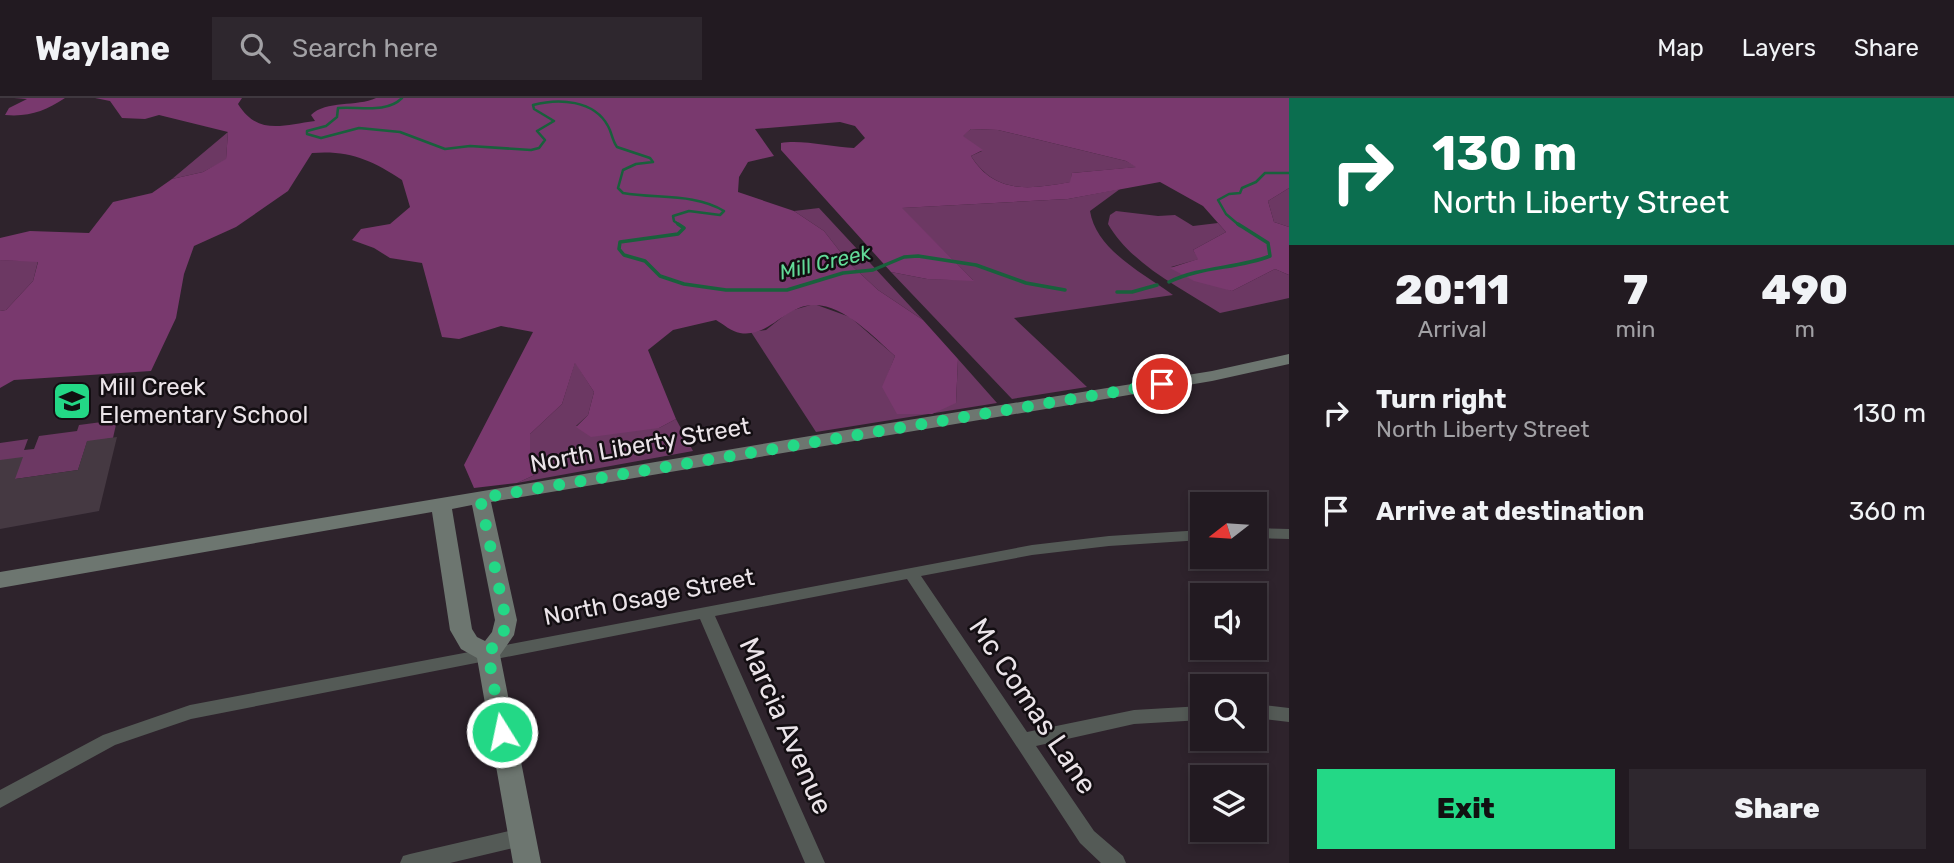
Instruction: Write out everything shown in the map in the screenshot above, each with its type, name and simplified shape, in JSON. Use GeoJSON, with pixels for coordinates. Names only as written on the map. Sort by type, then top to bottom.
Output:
{"type":"FeatureCollection","features":[{"type":"Feature","properties":{"kind":"main road","name":"North Liberty Street"},"geometry":{"type":"LineString","coordinates":[[0,580],[1212,376],[1289,359]]}},
{"type":"Feature","properties":{"kind":"main road"},"geometry":{"type":"LineString","coordinates":[[480,498],[506,620],[503,635],[488,653]]}},
{"type":"Feature","properties":{"kind":"main road"},"geometry":{"type":"LineString","coordinates":[[441,505],[461,630],[469,643],[488,653]]}},
{"type":"Feature","properties":{"kind":"main road"},"geometry":{"type":"LineString","coordinates":[[488,653],[527,863]]}},
{"type":"Feature","properties":{"kind":"street"},"geometry":{"type":"LineString","coordinates":[[1267,533],[1289,534]]}},
{"type":"Feature","properties":{"kind":"street","name":"North Osage Street"},"geometry":{"type":"LineString","coordinates":[[0,800],[109,740],[190,712],[1032,550],[1190,536]]}},
{"type":"Feature","properties":{"kind":"street","name":"Mc Comas Lane"},"geometry":{"type":"LineString","coordinates":[[911,573],[1087,837],[1116,863]]}},
{"type":"Feature","properties":{"kind":"street","name":"Marcia Avenue"},"geometry":{"type":"LineString","coordinates":[[705,612],[815,863]]}},
{"type":"Feature","properties":{"kind":"street"},"geometry":{"type":"LineString","coordinates":[[1267,712],[1289,715]]}},
{"type":"Feature","properties":{"kind":"street"},"geometry":{"type":"LineString","coordinates":[[1023,741],[1134,717],[1190,714]]}},
{"type":"Feature","properties":{"kind":"street"},"geometry":{"type":"LineString","coordinates":[[410,863],[522,837]]}},
{"type":"Feature","properties":{"kind":"shaded area"},"geometry":{"type":"Polygon","coordinates":[[[14,98],[65,98],[37,112],[5,115],[9,108],[27,99],[14,98]]]}},
{"type":"Feature","properties":{"kind":"shaded area"},"geometry":{"type":"Polygon","coordinates":[[[95,98],[242,98],[238,104],[254,121],[282,126],[315,121],[311,115],[325,107],[376,98],[1289,98],[1289,188],[1268,201],[1274,222],[1289,227],[1289,275],[1275,269],[1232,291],[1194,281],[1170,268],[1198,259],[1193,250],[1226,232],[1203,206],[1160,182],[1068,199],[902,208],[974,281],[927,279],[891,272],[781,150],[781,143],[789,142],[854,148],[865,138],[855,126],[840,122],[755,129],[774,156],[748,162],[739,177],[738,192],[794,211],[824,231],[849,263],[878,290],[923,320],[958,359],[956,403],[932,414],[897,414],[882,387],[895,356],[858,323],[825,306],[804,306],[760,331],[750,333],[731,330],[716,320],[673,330],[648,350],[676,419],[659,428],[591,437],[576,427],[588,415],[594,392],[575,363],[562,404],[530,434],[530,459],[539,473],[517,483],[474,488],[464,465],[533,332],[501,326],[459,339],[442,337],[422,263],[390,258],[374,248],[352,240],[361,229],[390,224],[410,207],[402,180],[370,162],[349,155],[312,153],[288,191],[236,227],[194,246],[184,274],[176,318],[151,371],[14,380],[0,388],[0,311],[6,310],[33,281],[38,262],[0,260],[0,238],[30,231],[89,233],[113,202],[152,193],[172,179],[203,172],[226,159],[228,132],[159,115],[145,119],[122,118],[110,101],[95,98]],[[971,129],[963,136],[983,150],[971,156],[981,169],[991,178],[1003,183],[1041,186],[1070,182],[1072,173],[1136,167],[1126,161],[998,130],[971,129]]]}},
{"type":"Feature","properties":{"kind":"shaded area"},"geometry":{"type":"Polygon","coordinates":[[[971,129],[998,130],[1126,161],[1138,167],[1072,173],[1071,182],[1015,186],[991,178],[981,169],[971,156],[982,151],[962,136],[971,129]]]}},
{"type":"Feature","properties":{"kind":"shaded area"},"geometry":{"type":"Polygon","coordinates":[[[228,132],[226,160],[203,172],[172,179],[228,132]]]}},
{"type":"Feature","properties":{"kind":"shaded area"},"geometry":{"type":"Polygon","coordinates":[[[1289,188],[1289,227],[1274,222],[1268,201],[1289,188]]]}},
{"type":"Feature","properties":{"kind":"shaded area"},"geometry":{"type":"Polygon","coordinates":[[[1120,189],[1090,211],[1094,225],[1111,249],[1173,295],[1014,318],[1087,387],[1012,399],[891,272],[927,279],[973,280],[901,208],[1068,199],[1120,189]]]}},
{"type":"Feature","properties":{"kind":"shaded area"},"geometry":{"type":"Polygon","coordinates":[[[819,208],[923,320],[878,290],[849,263],[824,231],[794,211],[819,208]]]}},
{"type":"Feature","properties":{"kind":"shaded area"},"geometry":{"type":"Polygon","coordinates":[[[1116,211],[1158,216],[1175,215],[1193,226],[1218,223],[1226,232],[1193,250],[1199,259],[1171,267],[1232,291],[1275,269],[1289,275],[1289,298],[1220,313],[1158,274],[1130,252],[1108,224],[1110,215],[1116,211]]]}},
{"type":"Feature","properties":{"kind":"shaded area"},"geometry":{"type":"Polygon","coordinates":[[[0,260],[38,261],[33,281],[6,310],[0,311],[0,260]]]}},
{"type":"Feature","properties":{"kind":"shaded area"},"geometry":{"type":"Polygon","coordinates":[[[814,304],[850,317],[895,356],[883,387],[956,403],[958,359],[997,403],[816,432],[751,332],[766,330],[790,311],[814,304]]]}},
{"type":"Feature","properties":{"kind":"shaded area"},"geometry":{"type":"Polygon","coordinates":[[[575,362],[594,392],[588,415],[576,426],[659,428],[676,419],[693,451],[517,483],[539,473],[530,459],[530,434],[562,404],[575,362]]]}},
{"type":"Feature","properties":{"kind":"shaded area"},"geometry":{"type":"Polygon","coordinates":[[[117,420],[113,438],[87,442],[78,470],[15,479],[0,460],[0,443],[28,439],[24,450],[34,449],[39,436],[77,431],[79,425],[117,420]]]}},
{"type":"Feature","properties":{"kind":"building","name":"Mill Creek Elementary School"},"geometry":{"type":"Polygon","coordinates":[[[117,437],[99,511],[0,529],[0,460],[23,457],[15,479],[78,470],[87,441],[117,437]]]}},
{"type":"Feature","properties":{"kind":"waterway","name":"Mill Creek"},"geometry":{"type":"LineString","coordinates":[[402,98],[380,108],[338,108],[337,117],[326,126],[307,131],[307,134],[321,138],[359,128],[400,132],[445,149],[470,146],[531,150],[539,148],[545,140],[537,131],[554,121],[534,109],[533,105],[575,103],[602,117],[617,147],[650,158],[653,162],[636,164],[623,170],[618,188],[623,193],[701,201],[724,211],[720,215],[689,211],[673,216],[674,221],[681,226]]}},
{"type":"Feature","properties":{"kind":"waterway","name":"Mill Creek"},"geometry":{"type":"LineString","coordinates":[[1240,226],[1226,214],[1218,200],[1229,194],[1240,193],[1242,188],[1256,182],[1265,173],[1289,173]]}},
{"type":"Feature","properties":{"kind":"waterway","name":"Mill Creek"},"geometry":{"type":"LineString","coordinates":[[1169,282],[1194,273],[1270,256],[1268,243],[1238,224]]}},
{"type":"Feature","properties":{"kind":"waterway","name":"Mill Creek"},"geometry":{"type":"LineString","coordinates":[[681,226],[684,228],[678,234],[620,242],[619,249],[624,255],[645,261],[660,276],[684,284],[726,290],[787,290],[843,273],[873,270],[904,257],[918,256],[976,265],[1026,283],[1065,290]]}},
{"type":"Feature","properties":{"kind":"waterway","name":"Mill Creek"},"geometry":{"type":"LineString","coordinates":[[1117,292],[1132,292],[1157,285]]}},
{"type":"Feature","properties":{"kind":"place","name":"Mill Creek Elementary School"},"geometry":{"type":"Point","coordinates":[72,401]}},
{"type":"Feature","properties":{"kind":"route"},"geometry":{"type":"LineString","coordinates":[[502,732],[488,653],[503,635],[506,620],[480,498],[1162,384]]}}]}
